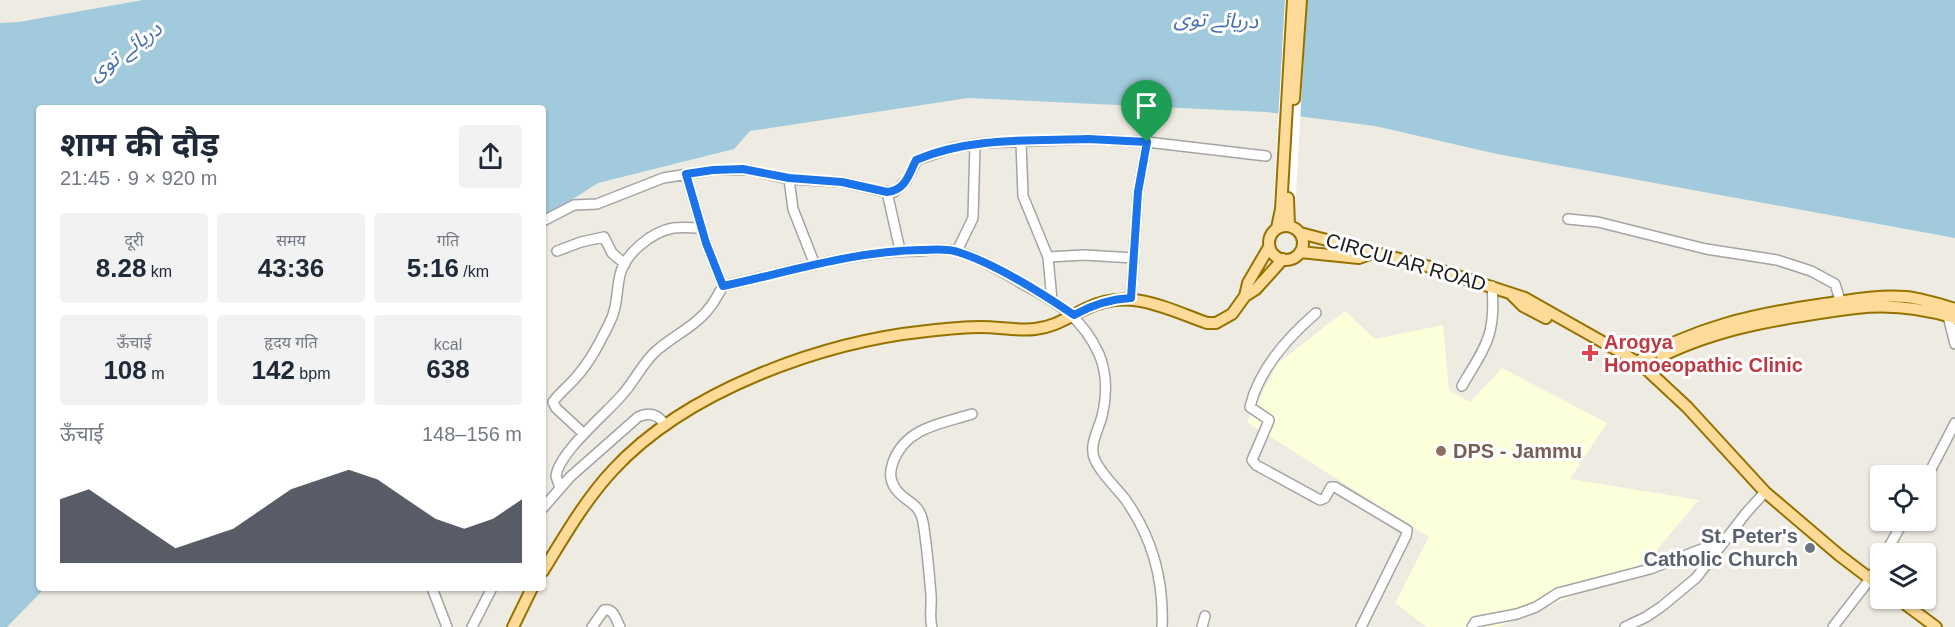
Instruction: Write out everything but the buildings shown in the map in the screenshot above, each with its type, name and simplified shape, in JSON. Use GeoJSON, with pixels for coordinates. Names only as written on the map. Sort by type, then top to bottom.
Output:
{"type":"FeatureCollection","features":[{"type":"Feature","properties":{"kind":"main road"},"geometry":{"type":"LineString","coordinates":[[1269,247],[1277,257],[1293,258],[1300,252],[1302,239],[1300,233],[1289,226],[1284,209],[1293,0]]}},
{"type":"Feature","properties":{"kind":"main road"},"geometry":{"type":"LineString","coordinates":[[1245,296],[1248,283],[1269,247],[1269,239],[1277,228],[1284,209],[1301,0]]}},
{"type":"Feature","properties":{"kind":"main road"},"geometry":{"type":"LineString","coordinates":[[1277,228],[1289,226]]}},
{"type":"Feature","properties":{"kind":"main road","name":"CIRCULAR ROAD"},"geometry":{"type":"LineString","coordinates":[[1300,233],[1359,247],[1372,253],[1408,261],[1492,286],[1511,295],[1523,306],[1657,378],[1687,407],[1765,492],[1870,579]]}},
{"type":"Feature","properties":{"kind":"main road"},"geometry":{"type":"LineString","coordinates":[[1300,252],[1359,258],[1372,253]]}},
{"type":"Feature","properties":{"kind":"main road"},"geometry":{"type":"LineString","coordinates":[[546,566],[598,487],[628,455],[665,425],[703,402],[745,382],[816,355],[878,338],[946,329],[1035,329],[1061,323],[1102,302],[1117,298],[1131,298],[1147,302],[1207,323],[1216,323],[1232,314],[1245,296],[1256,289],[1283,259]]}},
{"type":"Feature","properties":{"kind":"main road"},"geometry":{"type":"LineString","coordinates":[[1637,366],[1671,344],[1731,321],[1771,311],[1842,306],[1872,297],[1906,297],[1952,314]]}},
{"type":"Feature","properties":{"kind":"main road"},"geometry":{"type":"LineString","coordinates":[[513,627],[531,591]]}},
{"type":"Feature","properties":{"kind":"main road"},"geometry":{"type":"LineString","coordinates":[[1912,609],[1936,627]]}},
{"type":"Feature","properties":{"kind":"street"},"geometry":{"type":"LineString","coordinates":[[546,219],[574,205],[597,204],[650,182],[713,170],[743,169],[789,178],[842,182],[894,192],[902,186],[916,160],[952,148],[975,144],[1088,139],[1147,142],[1266,156]]}},
{"type":"Feature","properties":{"kind":"street"},"geometry":{"type":"LineString","coordinates":[[1020,142],[1023,196],[1048,257],[1052,300]]}},
{"type":"Feature","properties":{"kind":"street"},"geometry":{"type":"LineString","coordinates":[[1131,298],[1138,192],[1147,142]]}},
{"type":"Feature","properties":{"kind":"street"},"geometry":{"type":"LineString","coordinates":[[957,251],[973,218],[975,144]]}},
{"type":"Feature","properties":{"kind":"street"},"geometry":{"type":"LineString","coordinates":[[686,174],[701,228],[723,286]]}},
{"type":"Feature","properties":{"kind":"street"},"geometry":{"type":"LineString","coordinates":[[789,178],[793,209],[815,266]]}},
{"type":"Feature","properties":{"kind":"street"},"geometry":{"type":"LineString","coordinates":[[887,192],[900,250]]}},
{"type":"Feature","properties":{"kind":"street"},"geometry":{"type":"LineString","coordinates":[[1568,219],[1598,222],[1706,249],[1777,260],[1827,278],[1839,289],[1842,306]]}},
{"type":"Feature","properties":{"kind":"street"},"geometry":{"type":"LineString","coordinates":[[584,434],[556,408],[553,402],[579,375],[614,315],[624,264],[635,250],[665,231],[684,227],[701,228]]}},
{"type":"Feature","properties":{"kind":"street"},"geometry":{"type":"LineString","coordinates":[[557,251],[604,237],[612,253],[624,264]]}},
{"type":"Feature","properties":{"kind":"street"},"geometry":{"type":"LineString","coordinates":[[560,488],[556,480],[557,471],[563,460],[584,434],[622,396],[654,352],[700,318],[713,303],[723,286],[864,255],[900,250],[957,251],[995,268],[1052,300],[1074,315],[1092,340],[1100,356],[1104,372],[1105,399],[1093,446],[1095,460],[1126,500],[1149,541],[1161,582],[1162,627]]}},
{"type":"Feature","properties":{"kind":"street"},"geometry":{"type":"LineString","coordinates":[[1048,257],[1084,255],[1134,258]]}},
{"type":"Feature","properties":{"kind":"street"},"geometry":{"type":"LineString","coordinates":[[1462,386],[1490,336],[1494,317],[1492,286]]}},
{"type":"Feature","properties":{"kind":"street"},"geometry":{"type":"LineString","coordinates":[[1316,313],[1286,340],[1260,379],[1250,408],[1269,420],[1252,460],[1256,465],[1320,500],[1325,498],[1332,486],[1335,487],[1407,530],[1361,627]]}},
{"type":"Feature","properties":{"kind":"street"},"geometry":{"type":"LineString","coordinates":[[1952,314],[1955,344]]}},
{"type":"Feature","properties":{"kind":"street"},"geometry":{"type":"LineString","coordinates":[[546,504],[590,458],[638,417],[644,414],[655,416],[661,418],[665,425]]}},
{"type":"Feature","properties":{"kind":"street"},"geometry":{"type":"LineString","coordinates":[[932,627],[930,585],[920,512],[916,505],[894,487],[890,471],[898,450],[911,435],[972,414]]}},
{"type":"Feature","properties":{"kind":"street"},"geometry":{"type":"LineString","coordinates":[[1933,465],[1955,423]]}},
{"type":"Feature","properties":{"kind":"street"},"geometry":{"type":"LineString","coordinates":[[1625,627],[1646,617],[1703,571],[1721,545],[1765,492]]}},
{"type":"Feature","properties":{"kind":"street"},"geometry":{"type":"LineString","coordinates":[[1472,627],[1475,622],[1517,615],[1536,607],[1558,593],[1650,569],[1721,545]]}},
{"type":"Feature","properties":{"kind":"street"},"geometry":{"type":"LineString","coordinates":[[1833,627],[1870,579]]}},
{"type":"Feature","properties":{"kind":"street"},"geometry":{"type":"LineString","coordinates":[[433,591],[447,627]]}},
{"type":"Feature","properties":{"kind":"street"},"geometry":{"type":"LineString","coordinates":[[472,627],[490,591]]}},
{"type":"Feature","properties":{"kind":"street"},"geometry":{"type":"LineString","coordinates":[[592,627],[604,610],[608,609],[612,611],[620,627]]}},
{"type":"Feature","properties":{"kind":"street"},"geometry":{"type":"LineString","coordinates":[[1202,627],[1205,616]]}},
{"type":"Feature","properties":{"kind":"shaded area","name":"DPS - Jammu"},"geometry":{"type":"Polygon","coordinates":[[[1345,311],[1375,339],[1443,325],[1449,390],[1470,402],[1502,368],[1607,423],[1570,479],[1699,500],[1649,559],[1604,583],[1498,627],[1427,627],[1395,603],[1429,537],[1247,422],[1277,364],[1345,311]]]}},
{"type":"Feature","properties":{"kind":"water","name":"دریائے توی"},"geometry":{"type":"Polygon","coordinates":[[[143,0],[1955,0],[1955,238],[1497,154],[1375,126],[1266,112],[968,98],[750,131],[734,149],[598,183],[546,216],[546,105],[36,105],[36,591],[42,591],[7,627],[0,627],[0,23],[19,22],[143,0]]]}},
{"type":"Feature","properties":{"kind":"pier"},"geometry":{"type":"Polygon","coordinates":[[[1285,0],[1307,0],[1295,210],[1273,208],[1285,0]]]}},
{"type":"Feature","properties":{"kind":"place","name":"Arogya Homoeopathic Clinic"},"geometry":{"type":"Point","coordinates":[1590,353]}},
{"type":"Feature","properties":{"kind":"place","name":"DPS - Jammu"},"geometry":{"type":"Point","coordinates":[1441,451]}},
{"type":"Feature","properties":{"kind":"place","name":"St. Peter's Catholic Church"},"geometry":{"type":"Point","coordinates":[1810,548]}},
{"type":"Feature","properties":{"kind":"route"},"geometry":{"type":"LineString","coordinates":[[1088,139],[1147,142],[1138,192],[1131,298],[1117,298],[1102,302],[1074,315],[995,268],[957,251],[948,250],[900,250],[864,255],[723,286],[701,228],[686,174],[743,169],[789,178],[856,184],[894,192],[906,181],[916,160],[952,148],[982,143],[1088,139]]}}]}
